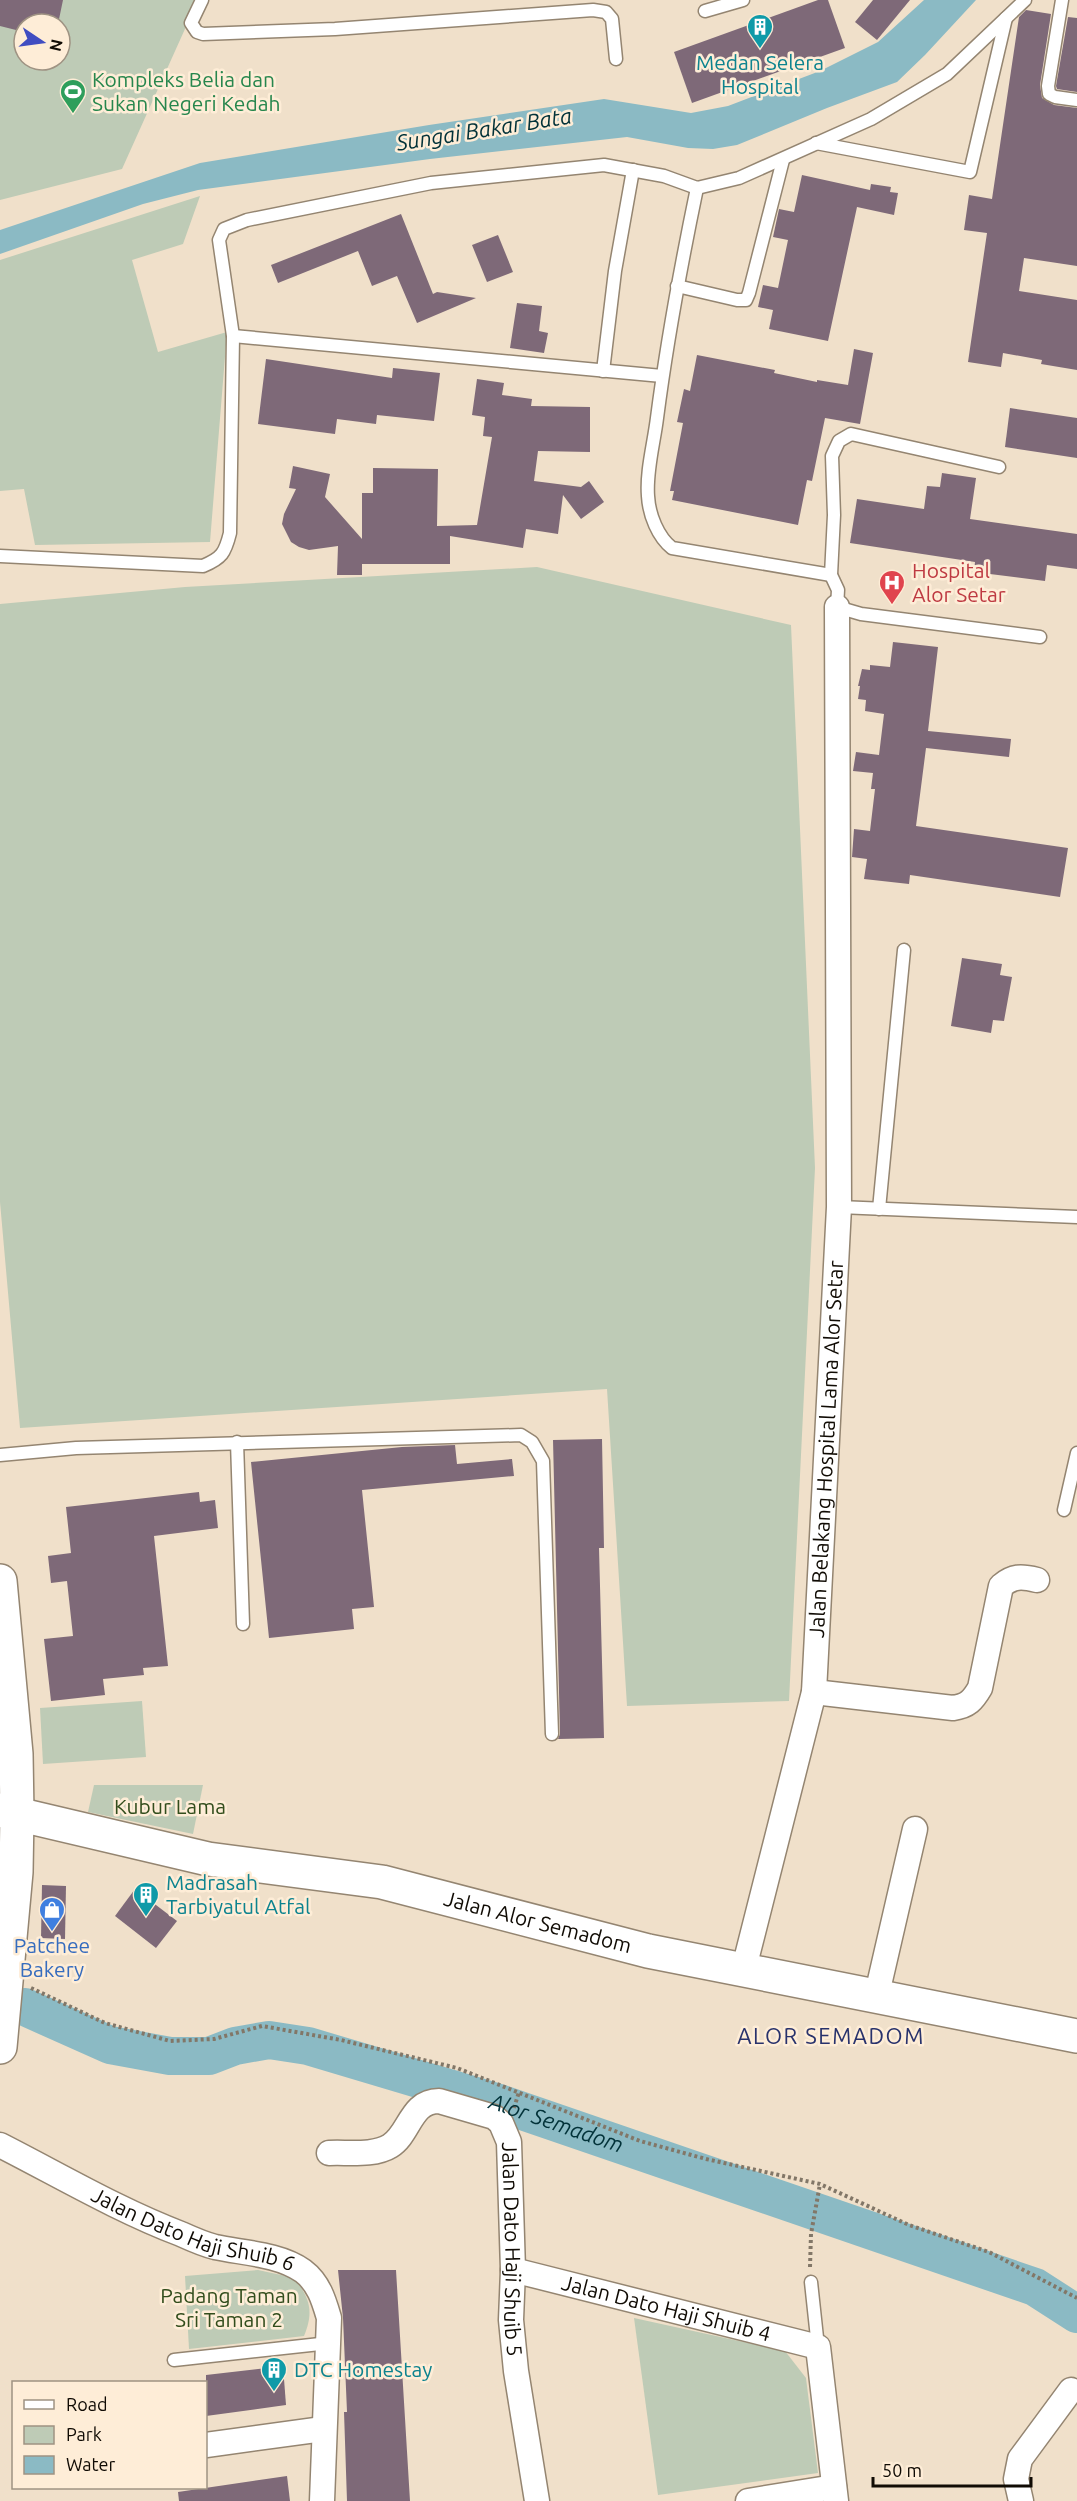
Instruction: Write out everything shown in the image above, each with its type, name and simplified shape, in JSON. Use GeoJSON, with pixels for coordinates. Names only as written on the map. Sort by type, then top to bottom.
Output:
{"type":"FeatureCollection","features":[{"type":"Feature","properties":{"kind":"street","name":"Jalan Belakang Hospital Lama Alor Setar"},"geometry":{"type":"LineString","coordinates":[[743,1972],[814,1692],[839,1207],[837,607]]}},
{"type":"Feature","properties":{"kind":"street"},"geometry":{"type":"LineString","coordinates":[[814,1692],[953,1708],[965,1706],[973,1700],[980,1688],[1001,1586],[1009,1579],[1022,1576],[1036,1580]]}},
{"type":"Feature","properties":{"kind":"street"},"geometry":{"type":"LineString","coordinates":[[0,1581],[16,1754],[8,1812],[16,1872],[0,2047]]}},
{"type":"Feature","properties":{"kind":"street","name":"Jalan Alor Semadom"},"geometry":{"type":"LineString","coordinates":[[8,1812],[208,1859],[382,1882],[648,1951],[743,1972],[1077,2036]]}},
{"type":"Feature","properties":{"kind":"street"},"geometry":{"type":"LineString","coordinates":[[876,1998],[915,1829]]}},
{"type":"Feature","properties":{"kind":"street","name":"Jalan Dato Haji Shuib 5"},"geometry":{"type":"LineString","coordinates":[[330,2153],[377,2151],[390,2146],[396,2142],[415,2112],[431,2101],[439,2101],[494,2117],[506,2131],[509,2142],[513,2270],[511,2320],[516,2371],[537,2501]]}},
{"type":"Feature","properties":{"kind":"street","name":"Jalan Dato Haji Shuib 6"},"geometry":{"type":"LineString","coordinates":[[0,2145],[170,2230],[212,2246],[271,2258],[302,2271],[313,2281],[323,2298],[329,2318],[322,2501]]}},
{"type":"Feature","properties":{"kind":"street","name":"Jalan Dato Haji Shuib 4"},"geometry":{"type":"LineString","coordinates":[[513,2270],[818,2347]]}},
{"type":"Feature","properties":{"kind":"street"},"geometry":{"type":"LineString","coordinates":[[748,2501],[835,2494],[818,2347]]}},
{"type":"Feature","properties":{"kind":"street"},"geometry":{"type":"LineString","coordinates":[[1021,2501],[1016,2479],[1020,2459],[1071,2390]]}},
{"type":"Feature","properties":{"kind":"street"},"geometry":{"type":"LineString","coordinates":[[207,2445],[324,2429]]}},
{"type":"Feature","properties":{"kind":"lane"},"geometry":{"type":"LineString","coordinates":[[202,0],[191,23],[197,32],[203,34],[335,29],[593,10],[606,12],[612,19],[616,59]]}},
{"type":"Feature","properties":{"kind":"lane"},"geometry":{"type":"LineString","coordinates":[[705,11],[743,0]]}},
{"type":"Feature","properties":{"kind":"lane"},"geometry":{"type":"LineString","coordinates":[[0,556],[203,566],[217,560],[226,549],[230,533],[233,336],[219,240],[224,229],[236,223],[431,183],[604,165],[664,176],[697,188],[739,178],[871,119],[947,74],[1025,0]]}},
{"type":"Feature","properties":{"kind":"lane"},"geometry":{"type":"LineString","coordinates":[[1062,0],[1048,86],[1049,94],[1054,97],[1077,100]]}},
{"type":"Feature","properties":{"kind":"lane"},"geometry":{"type":"LineString","coordinates":[[816,143],[970,172],[1006,17]]}},
{"type":"Feature","properties":{"kind":"lane"},"geometry":{"type":"LineString","coordinates":[[677,286],[746,300],[783,160]]}},
{"type":"Feature","properties":{"kind":"lane"},"geometry":{"type":"LineString","coordinates":[[603,371],[615,271],[633,170]]}},
{"type":"Feature","properties":{"kind":"lane"},"geometry":{"type":"LineString","coordinates":[[697,188],[662,376],[648,495],[651,512],[663,541],[672,548],[831,575]]}},
{"type":"Feature","properties":{"kind":"lane"},"geometry":{"type":"LineString","coordinates":[[233,336],[662,376]]}},
{"type":"Feature","properties":{"kind":"lane"},"geometry":{"type":"LineString","coordinates":[[999,467],[851,434],[839,441],[832,456],[834,515],[831,575],[838,590],[837,607],[861,614],[1040,637]]}},
{"type":"Feature","properties":{"kind":"lane"},"geometry":{"type":"LineString","coordinates":[[879,1209],[904,950]]}},
{"type":"Feature","properties":{"kind":"lane"},"geometry":{"type":"LineString","coordinates":[[839,1207],[1077,1217]]}},
{"type":"Feature","properties":{"kind":"lane"},"geometry":{"type":"LineString","coordinates":[[0,1455],[75,1448],[521,1435],[532,1442],[543,1461],[552,1734]]}},
{"type":"Feature","properties":{"kind":"lane"},"geometry":{"type":"LineString","coordinates":[[237,1442],[243,1624]]}},
{"type":"Feature","properties":{"kind":"lane"},"geometry":{"type":"LineString","coordinates":[[1064,1510],[1077,1453]]}},
{"type":"Feature","properties":{"kind":"lane"},"geometry":{"type":"LineString","coordinates":[[811,2282],[818,2347]]}},
{"type":"Feature","properties":{"kind":"lane"},"geometry":{"type":"LineString","coordinates":[[174,2360],[329,2343]]}},
{"type":"Feature","properties":{"kind":"path"},"geometry":{"type":"LineString","coordinates":[[7,1976],[105,2023],[170,2041],[214,2039],[262,2026],[341,2040],[457,2068],[640,2141],[706,2159],[820,2184],[909,2225],[989,2253],[1077,2298]]}},
{"type":"Feature","properties":{"kind":"path"},"geometry":{"type":"LineString","coordinates":[[517,2099],[519,2092]]}},
{"type":"Feature","properties":{"kind":"path"},"geometry":{"type":"LineString","coordinates":[[811,2282],[811,2234],[820,2184]]}},
{"type":"Feature","properties":{"kind":"green space","name":"Kompleks Belia dan Sukan Negeri Kedah"},"geometry":{"type":"Polygon","coordinates":[[[0,0],[198,0],[122,169],[0,200],[0,0]]]}},
{"type":"Feature","properties":{"kind":"green space"},"geometry":{"type":"Polygon","coordinates":[[[200,196],[183,244],[132,260],[158,352],[227,332],[210,542],[35,545],[24,489],[0,491],[0,260],[200,196]]]}},
{"type":"Feature","properties":{"kind":"green space"},"geometry":{"type":"Polygon","coordinates":[[[537,567],[791,625],[815,1168],[789,1701],[627,1706],[607,1389],[20,1428],[0,1202],[0,604],[185,587],[537,567]]]}},
{"type":"Feature","properties":{"kind":"green space"},"geometry":{"type":"Polygon","coordinates":[[[142,1701],[146,1757],[43,1764],[40,1708],[142,1701]]]}},
{"type":"Feature","properties":{"kind":"green space","name":"Kubur Lama"},"geometry":{"type":"Polygon","coordinates":[[[94,1785],[203,1785],[193,1834],[88,1812],[94,1785]]]}},
{"type":"Feature","properties":{"kind":"green space","name":"Padang Taman Sri Taman 2"},"geometry":{"type":"Polygon","coordinates":[[[258,2270],[295,2278],[307,2299],[310,2312],[304,2336],[189,2349],[185,2276],[258,2270]]]}},
{"type":"Feature","properties":{"kind":"green space"},"geometry":{"type":"Polygon","coordinates":[[[634,2318],[785,2351],[806,2378],[818,2473],[658,2495],[634,2318]]]}},
{"type":"Feature","properties":{"kind":"water","name":"Sungai Bakar Bata"},"geometry":{"type":"Polygon","coordinates":[[[924,0],[976,0],[897,82],[737,145],[713,149],[688,148],[627,137],[430,159],[198,190],[143,204],[0,254],[0,230],[200,163],[604,99],[691,113],[728,106],[820,71],[878,42],[924,0]]]}},
{"type":"Feature","properties":{"kind":"building"},"geometry":{"type":"Polygon","coordinates":[[[0,0],[63,0],[60,12],[12,12],[12,29],[0,26],[0,0]]]}},
{"type":"Feature","properties":{"kind":"building","name":"Medan Selera Hospital"},"geometry":{"type":"Polygon","coordinates":[[[818,0],[828,0],[845,48],[692,103],[674,52],[818,0]]]}},
{"type":"Feature","properties":{"kind":"building"},"geometry":{"type":"Polygon","coordinates":[[[873,0],[910,0],[877,40],[855,22],[873,0]]]}},
{"type":"Feature","properties":{"kind":"building"},"geometry":{"type":"Polygon","coordinates":[[[1026,10],[1051,14],[1040,85],[1042,98],[1054,105],[1077,108],[1077,266],[1024,258],[1019,291],[1077,300],[1077,370],[1041,364],[1042,360],[1003,353],[1001,367],[968,362],[987,233],[964,230],[969,195],[992,199],[1019,17],[1026,10]]]}},
{"type":"Feature","properties":{"kind":"building"},"geometry":{"type":"Polygon","coordinates":[[[1068,17],[1077,18],[1077,92],[1057,89],[1056,86],[1068,17]]]}},
{"type":"Feature","properties":{"kind":"building"},"geometry":{"type":"Polygon","coordinates":[[[802,175],[870,190],[871,184],[891,187],[890,192],[898,193],[894,215],[857,207],[828,341],[769,329],[773,310],[758,307],[763,285],[778,288],[788,240],[773,237],[779,209],[794,212],[802,175]]]}},
{"type":"Feature","properties":{"kind":"building"},"geometry":{"type":"Polygon","coordinates":[[[401,214],[433,294],[437,292],[476,298],[417,323],[397,276],[372,286],[358,251],[278,283],[271,265],[401,214]]]}},
{"type":"Feature","properties":{"kind":"building"},"geometry":{"type":"Polygon","coordinates":[[[498,235],[513,272],[487,282],[472,245],[498,235]]]}},
{"type":"Feature","properties":{"kind":"building"},"geometry":{"type":"Polygon","coordinates":[[[517,303],[542,306],[539,331],[548,333],[544,353],[510,348],[517,303]]]}},
{"type":"Feature","properties":{"kind":"building"},"geometry":{"type":"Polygon","coordinates":[[[854,349],[873,353],[860,424],[825,418],[812,481],[807,480],[798,525],[672,500],[674,491],[670,491],[683,423],[677,422],[684,389],[690,391],[697,355],[775,370],[774,373],[817,382],[817,380],[848,385],[854,349]]]}},
{"type":"Feature","properties":{"kind":"building"},"geometry":{"type":"Polygon","coordinates":[[[266,359],[392,378],[393,368],[440,373],[434,421],[377,415],[376,424],[337,419],[335,434],[258,424],[266,359]]]}},
{"type":"Feature","properties":{"kind":"building"},"geometry":{"type":"Polygon","coordinates":[[[477,379],[504,383],[502,395],[532,399],[531,406],[590,407],[590,452],[538,451],[534,481],[581,487],[589,481],[604,502],[581,519],[563,495],[558,534],[526,529],[523,548],[450,536],[450,564],[362,564],[362,575],[337,575],[338,546],[309,550],[291,542],[282,524],[284,514],[296,489],[289,488],[293,466],[330,474],[325,497],[362,539],[362,493],[373,493],[373,468],[438,469],[437,526],[477,525],[492,437],[483,436],[485,417],[472,415],[477,379]]]}},
{"type":"Feature","properties":{"kind":"building"},"geometry":{"type":"Polygon","coordinates":[[[1010,408],[1077,418],[1077,458],[1005,447],[1010,408]]]}},
{"type":"Feature","properties":{"kind":"building"},"geometry":{"type":"Polygon","coordinates":[[[942,473],[976,478],[970,519],[1077,534],[1077,569],[1047,565],[1045,581],[974,572],[975,562],[850,543],[857,499],[924,509],[927,486],[940,487],[942,473]]]}},
{"type":"Feature","properties":{"kind":"building"},"geometry":{"type":"Polygon","coordinates":[[[893,642],[938,647],[928,731],[1011,739],[1009,757],[926,748],[916,826],[1068,848],[1060,897],[910,875],[909,884],[864,879],[867,859],[852,857],[854,829],[870,831],[875,789],[871,789],[873,773],[853,771],[856,752],[879,755],[884,714],[865,711],[866,700],[858,699],[860,686],[858,686],[862,669],[870,670],[870,665],[890,667],[893,642]]]}},
{"type":"Feature","properties":{"kind":"building"},"geometry":{"type":"Polygon","coordinates":[[[962,958],[1002,964],[1000,975],[1012,977],[1004,1021],[993,1020],[991,1033],[951,1026],[962,958]]]}},
{"type":"Feature","properties":{"kind":"building"},"geometry":{"type":"Polygon","coordinates":[[[602,1439],[604,1548],[599,1548],[604,1738],[558,1739],[560,1734],[553,1440],[602,1439]]]}},
{"type":"Feature","properties":{"kind":"building"},"geometry":{"type":"Polygon","coordinates":[[[455,1445],[457,1464],[512,1459],[514,1476],[362,1490],[374,1607],[352,1609],[354,1629],[269,1638],[251,1462],[402,1447],[455,1445]]]}},
{"type":"Feature","properties":{"kind":"building"},"geometry":{"type":"Polygon","coordinates":[[[199,1492],[200,1502],[215,1500],[218,1528],[154,1536],[168,1666],[143,1668],[144,1675],[103,1679],[105,1695],[51,1701],[44,1639],[73,1636],[67,1581],[51,1583],[48,1556],[71,1553],[66,1507],[199,1492]]]}},
{"type":"Feature","properties":{"kind":"building"},"geometry":{"type":"Polygon","coordinates":[[[42,1885],[66,1886],[65,1939],[41,1938],[42,1885]]]}},
{"type":"Feature","properties":{"kind":"building","name":"Madrasah Tarbiyatul Atfal"},"geometry":{"type":"Polygon","coordinates":[[[135,1889],[177,1921],[156,1948],[115,1916],[135,1889]]]}},
{"type":"Feature","properties":{"kind":"building"},"geometry":{"type":"Polygon","coordinates":[[[338,2270],[396,2270],[410,2501],[347,2501],[344,2412],[347,2412],[343,2318],[338,2270]]]}},
{"type":"Feature","properties":{"kind":"building"},"geometry":{"type":"Polygon","coordinates":[[[283,2366],[286,2405],[207,2416],[206,2375],[283,2366]]]}},
{"type":"Feature","properties":{"kind":"building"},"geometry":{"type":"Polygon","coordinates":[[[287,2476],[290,2501],[179,2501],[178,2492],[287,2476]]]}},
{"type":"Feature","properties":{"kind":"waterway","name":"Alor Semadom"},"geometry":{"type":"LineString","coordinates":[[25,2007],[110,2045],[170,2056],[209,2056],[235,2046],[269,2040],[308,2046],[499,2103],[1035,2287],[1077,2314]]}},
{"type":"Feature","properties":{"kind":"place","name":"Medan Selera Hospital"},"geometry":{"type":"Point","coordinates":[760,50]}},
{"type":"Feature","properties":{"kind":"place","name":"Kompleks Belia dan Sukan Negeri Kedah"},"geometry":{"type":"Point","coordinates":[73,115]}},
{"type":"Feature","properties":{"kind":"place","name":"Hospital Alor Setar"},"geometry":{"type":"Point","coordinates":[892,606]}},
{"type":"Feature","properties":{"kind":"place","name":"Madrasah Tarbiyatul Atfal"},"geometry":{"type":"Point","coordinates":[146,1918]}},
{"type":"Feature","properties":{"kind":"place","name":"Patchee Bakery"},"geometry":{"type":"Point","coordinates":[52,1933]}},
{"type":"Feature","properties":{"kind":"place","name":"DTC Homestay"},"geometry":{"type":"Point","coordinates":[274,2393]}},
{"type":"Feature","properties":{"kind":"district","name":"ALOR SEMADOM"},"geometry":{"type":"Point","coordinates":[831,2036]}}]}
